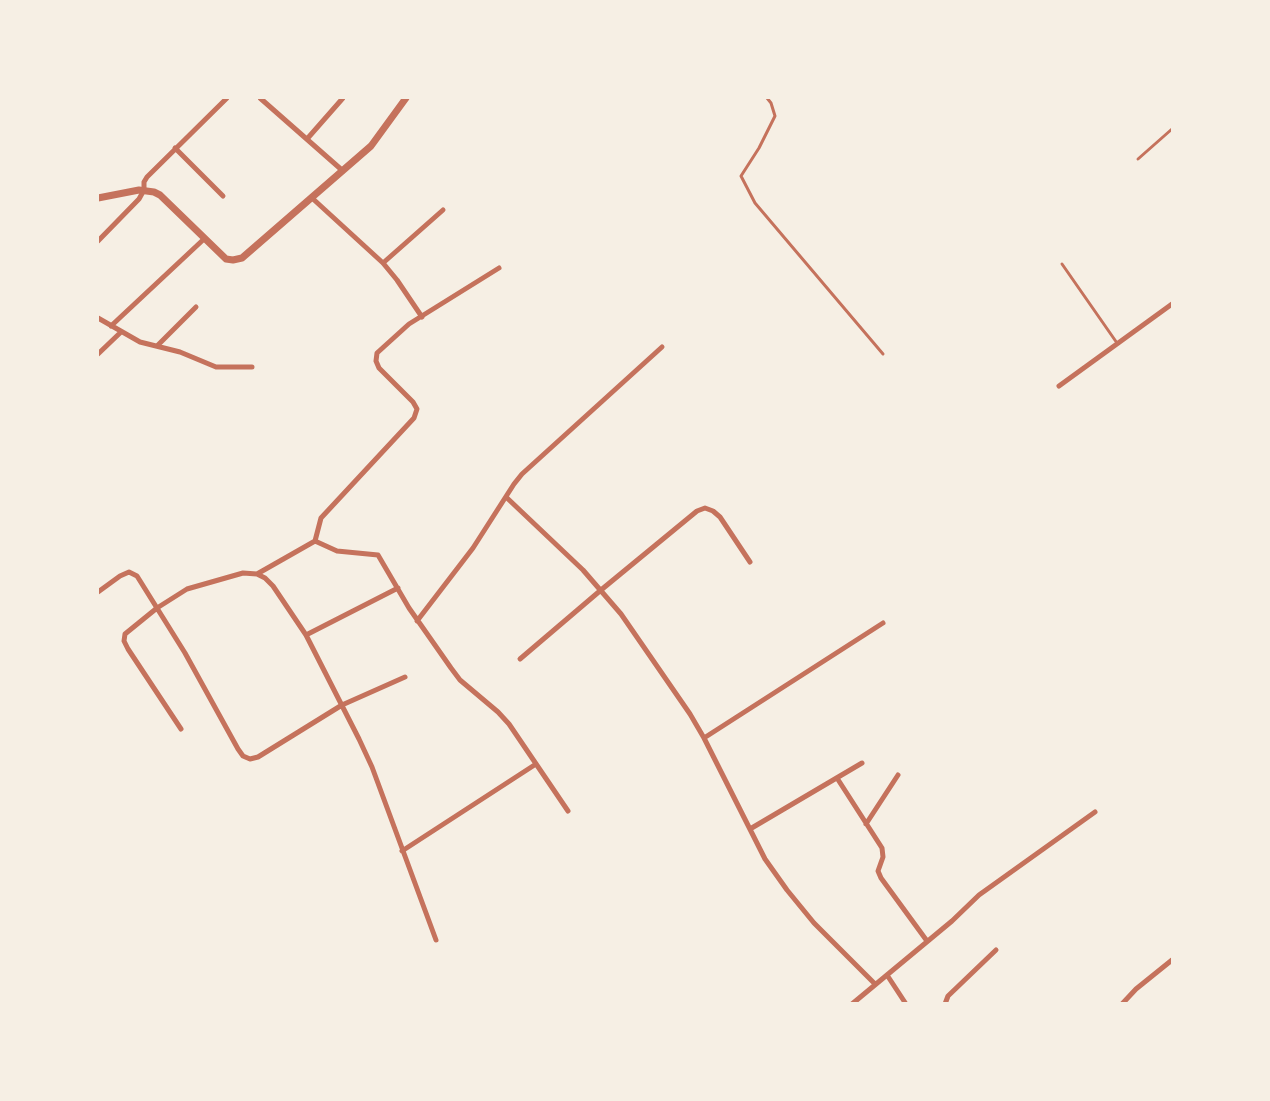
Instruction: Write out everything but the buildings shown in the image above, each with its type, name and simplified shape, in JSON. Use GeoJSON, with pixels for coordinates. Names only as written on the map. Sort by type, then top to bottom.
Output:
{"type":"FeatureCollection","features":[{"type":"Feature","properties":{"kind":"street"},"geometry":{"type":"LineString","coordinates":[[98,241],[139,199],[144,190],[146,176],[228,98]]}},
{"type":"Feature","properties":{"kind":"street"},"geometry":{"type":"LineString","coordinates":[[260,98],[343,171]]}},
{"type":"Feature","properties":{"kind":"street"},"geometry":{"type":"LineString","coordinates":[[307,139],[343,98]]}},
{"type":"Feature","properties":{"kind":"street"},"geometry":{"type":"LineString","coordinates":[[98,198],[144,190],[154,192],[160,195],[226,259],[242,258],[370,146],[404,98]]}},
{"type":"Feature","properties":{"kind":"street"},"geometry":{"type":"LineString","coordinates":[[175,148],[223,196]]}},
{"type":"Feature","properties":{"kind":"street"},"geometry":{"type":"LineString","coordinates":[[312,198],[383,263],[422,317]]}},
{"type":"Feature","properties":{"kind":"street"},"geometry":{"type":"LineString","coordinates":[[383,263],[443,210]]}},
{"type":"Feature","properties":{"kind":"street"},"geometry":{"type":"LineString","coordinates":[[111,326],[204,239]]}},
{"type":"Feature","properties":{"kind":"street"},"geometry":{"type":"LineString","coordinates":[[257,574],[314,541],[321,518],[414,418],[417,409],[414,402],[379,368],[376,361],[377,353],[409,324],[499,268]]}},
{"type":"Feature","properties":{"kind":"street"},"geometry":{"type":"LineString","coordinates":[[1059,386],[1172,304]]}},
{"type":"Feature","properties":{"kind":"street"},"geometry":{"type":"LineString","coordinates":[[157,346],[196,308]]}},
{"type":"Feature","properties":{"kind":"street"},"geometry":{"type":"LineString","coordinates":[[98,318],[140,342],[180,352],[216,367],[252,367]]}},
{"type":"Feature","properties":{"kind":"street"},"geometry":{"type":"LineString","coordinates":[[98,354],[121,332]]}},
{"type":"Feature","properties":{"kind":"street"},"geometry":{"type":"LineString","coordinates":[[417,620],[473,548],[522,474],[662,346]]}},
{"type":"Feature","properties":{"kind":"street"},"geometry":{"type":"LineString","coordinates":[[506,497],[601,590],[621,614],[667,679],[704,738],[765,859],[787,890],[828,938],[875,984]]}},
{"type":"Feature","properties":{"kind":"street"},"geometry":{"type":"LineString","coordinates":[[520,659],[601,590],[705,508],[713,511],[720,517],[750,562]]}},
{"type":"Feature","properties":{"kind":"street"},"geometry":{"type":"LineString","coordinates":[[314,541],[337,551],[378,555],[417,620],[460,680],[498,712],[509,724],[568,811]]}},
{"type":"Feature","properties":{"kind":"street"},"geometry":{"type":"LineString","coordinates":[[98,592],[120,576],[129,572],[137,576],[185,653],[243,756],[250,759],[258,757],[342,705],[405,677]]}},
{"type":"Feature","properties":{"kind":"street"},"geometry":{"type":"LineString","coordinates":[[181,729],[124,641],[125,634],[157,608],[187,588],[243,573],[257,574],[265,578],[306,635],[372,767],[436,940]]}},
{"type":"Feature","properties":{"kind":"street"},"geometry":{"type":"LineString","coordinates":[[306,635],[398,588]]}},
{"type":"Feature","properties":{"kind":"street"},"geometry":{"type":"LineString","coordinates":[[704,738],[883,623]]}},
{"type":"Feature","properties":{"kind":"street"},"geometry":{"type":"LineString","coordinates":[[750,829],[862,763]]}},
{"type":"Feature","properties":{"kind":"street"},"geometry":{"type":"LineString","coordinates":[[402,851],[536,764]]}},
{"type":"Feature","properties":{"kind":"street"},"geometry":{"type":"LineString","coordinates":[[866,824],[898,775]]}},
{"type":"Feature","properties":{"kind":"street"},"geometry":{"type":"LineString","coordinates":[[837,778],[883,853],[878,871],[927,941]]}},
{"type":"Feature","properties":{"kind":"street"},"geometry":{"type":"LineString","coordinates":[[852,1004],[979,895],[1095,812]]}},
{"type":"Feature","properties":{"kind":"street"},"geometry":{"type":"LineString","coordinates":[[945,1004],[948,996],[996,950]]}},
{"type":"Feature","properties":{"kind":"street"},"geometry":{"type":"LineString","coordinates":[[1122,1004],[1136,989],[1172,960]]}},
{"type":"Feature","properties":{"kind":"street"},"geometry":{"type":"LineString","coordinates":[[887,975],[906,1004]]}},
{"type":"Feature","properties":{"kind":"lane"},"geometry":{"type":"LineString","coordinates":[[767,98],[771,102],[775,116],[759,148],[741,176],[755,203],[883,354]]}},
{"type":"Feature","properties":{"kind":"lane"},"geometry":{"type":"LineString","coordinates":[[1138,159],[1172,129]]}},
{"type":"Feature","properties":{"kind":"lane"},"geometry":{"type":"LineString","coordinates":[[1062,264],[1118,344]]}}]}
